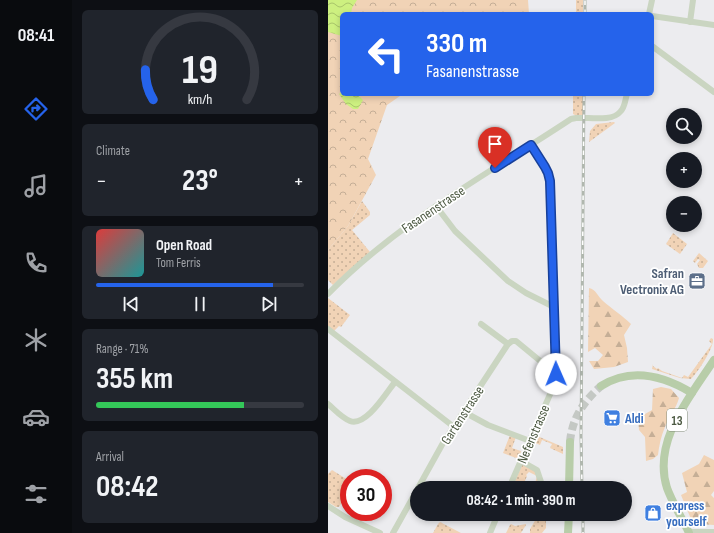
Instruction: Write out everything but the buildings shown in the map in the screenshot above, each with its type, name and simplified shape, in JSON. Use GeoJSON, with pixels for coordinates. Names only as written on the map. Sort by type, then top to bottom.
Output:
{"type":"FeatureCollection","features":[{"type":"Feature","properties":{"kind":"main road","name":"13"},"geometry":{"type":"LineString","coordinates":[[688,532],[667,488],[663,465],[667,442],[671,431],[692,393],[714,360]]}},
{"type":"Feature","properties":{"kind":"main road"},"geometry":{"type":"LineString","coordinates":[[601,386],[617,378],[636,374],[667,380],[692,393]]}},
{"type":"Feature","properties":{"kind":"main road"},"geometry":{"type":"LineString","coordinates":[[569,481],[570,442]]}},
{"type":"Feature","properties":{"kind":"main road"},"geometry":{"type":"LineString","coordinates":[[568,533],[569,521]]}},
{"type":"Feature","properties":{"kind":"street"},"geometry":{"type":"LineString","coordinates":[[649,12],[652,0]]}},
{"type":"Feature","properties":{"kind":"street"},"geometry":{"type":"LineString","coordinates":[[690,22],[693,0]]}},
{"type":"Feature","properties":{"kind":"street"},"geometry":{"type":"LineString","coordinates":[[654,16],[714,26]]}},
{"type":"Feature","properties":{"kind":"street"},"geometry":{"type":"LineString","coordinates":[[654,47],[714,92]]}},
{"type":"Feature","properties":{"kind":"street"},"geometry":{"type":"LineString","coordinates":[[531,145],[571,119],[612,118],[616,116],[622,110],[626,96]]}},
{"type":"Feature","properties":{"kind":"street","name":"Fasanenstrasse"},"geometry":{"type":"LineString","coordinates":[[328,294],[361,263],[395,235],[436,206],[531,145]]}},
{"type":"Feature","properties":{"kind":"street","name":"Nefenstrasse"},"geometry":{"type":"LineString","coordinates":[[512,481],[555,383],[556,374],[550,181],[545,167],[531,145]]}},
{"type":"Feature","properties":{"kind":"street"},"geometry":{"type":"LineString","coordinates":[[436,206],[455,231],[508,281],[526,293],[554,307]]}},
{"type":"Feature","properties":{"kind":"street"},"geometry":{"type":"LineString","coordinates":[[481,324],[508,344],[512,341],[516,341],[556,374]]}},
{"type":"Feature","properties":{"kind":"street"},"geometry":{"type":"LineString","coordinates":[[329,333],[454,427]]}},
{"type":"Feature","properties":{"kind":"street","name":"Gartenstrasse"},"geometry":{"type":"LineString","coordinates":[[422,481],[443,443],[508,344]]}},
{"type":"Feature","properties":{"kind":"street"},"geometry":{"type":"LineString","coordinates":[[328,404],[351,422],[358,422],[368,416],[395,382]]}},
{"type":"Feature","properties":{"kind":"street"},"geometry":{"type":"LineString","coordinates":[[464,412],[488,425],[530,440]]}},
{"type":"Feature","properties":{"kind":"street"},"geometry":{"type":"LineString","coordinates":[[521,461],[538,470],[541,481]]}},
{"type":"Feature","properties":{"kind":"street","name":"Gartenstrasse"},"geometry":{"type":"LineString","coordinates":[[393,533],[410,503]]}},
{"type":"Feature","properties":{"kind":"street"},"geometry":{"type":"LineString","coordinates":[[328,506],[350,520],[380,533]]}},
{"type":"Feature","properties":{"kind":"street"},"geometry":{"type":"LineString","coordinates":[[490,533],[495,521]]}},
{"type":"Feature","properties":{"kind":"street"},"geometry":{"type":"LineString","coordinates":[[688,532],[714,532]]}},
{"type":"Feature","properties":{"kind":"green space"},"geometry":{"type":"Polygon","coordinates":[[[328,0],[528,0],[529,12],[340,12],[340,96],[400,96],[387,105],[368,159],[376,175],[348,226],[328,250],[328,0]]]}},
{"type":"Feature","properties":{"kind":"green space"},"geometry":{"type":"Polygon","coordinates":[[[576,0],[583,0],[583,12],[576,12],[576,0]]]}},
{"type":"Feature","properties":{"kind":"green space"},"geometry":{"type":"Polygon","coordinates":[[[573,96],[583,96],[583,115],[573,114],[573,96]]]}},
{"type":"Feature","properties":{"kind":"green space"},"geometry":{"type":"Polygon","coordinates":[[[615,123],[589,142],[590,131],[596,124],[615,123]]]}},
{"type":"Feature","properties":{"kind":"green space"},"geometry":{"type":"Polygon","coordinates":[[[362,201],[370,212],[370,215],[352,230],[370,252],[333,285],[328,280],[328,250],[348,226],[362,201]]]}},
{"type":"Feature","properties":{"kind":"green space"},"geometry":{"type":"Polygon","coordinates":[[[673,233],[687,244],[680,254],[666,244],[673,233]]]}},
{"type":"Feature","properties":{"kind":"green space"},"geometry":{"type":"Polygon","coordinates":[[[699,253],[708,261],[703,268],[699,268],[697,264],[700,260],[698,259],[695,263],[693,261],[699,253]]]}},
{"type":"Feature","properties":{"kind":"green space"},"geometry":{"type":"Polygon","coordinates":[[[589,288],[631,324],[624,335],[628,362],[614,367],[594,369],[589,361],[598,361],[603,355],[595,348],[588,352],[589,288]]]}},
{"type":"Feature","properties":{"kind":"green space"},"geometry":{"type":"Polygon","coordinates":[[[328,298],[350,315],[341,327],[339,326],[334,331],[328,326],[328,298]]]}},
{"type":"Feature","properties":{"kind":"green space"},"geometry":{"type":"Polygon","coordinates":[[[711,338],[713,339],[713,343],[711,348],[698,371],[691,379],[680,378],[652,369],[653,364],[653,366],[662,371],[682,378],[684,375],[688,377],[712,344],[709,341],[711,338]]]}},
{"type":"Feature","properties":{"kind":"green space"},"geometry":{"type":"Polygon","coordinates":[[[661,387],[671,389],[679,398],[664,430],[660,441],[658,455],[653,459],[646,461],[645,437],[639,430],[638,418],[652,410],[653,389],[661,387]]]}},
{"type":"Feature","properties":{"kind":"green space"},"geometry":{"type":"Polygon","coordinates":[[[510,435],[516,437],[512,448],[521,451],[519,459],[503,453],[510,435]]]}},
{"type":"Feature","properties":{"kind":"green space"},"geometry":{"type":"Polygon","coordinates":[[[535,435],[563,447],[563,454],[550,448],[552,444],[542,440],[540,445],[533,442],[535,435]]]}},
{"type":"Feature","properties":{"kind":"green space"},"geometry":{"type":"Polygon","coordinates":[[[704,455],[714,460],[714,491],[711,495],[714,498],[714,525],[699,524],[698,527],[693,524],[681,495],[687,492],[682,473],[699,464],[704,455]]]}},
{"type":"Feature","properties":{"kind":"green space"},"geometry":{"type":"Polygon","coordinates":[[[522,465],[525,465],[535,470],[539,481],[536,481],[537,476],[529,472],[526,475],[525,481],[515,481],[522,465]]]}},
{"type":"Feature","properties":{"kind":"green space"},"geometry":{"type":"Polygon","coordinates":[[[332,470],[340,475],[339,507],[336,507],[328,502],[328,474],[332,470]]]}},
{"type":"Feature","properties":{"kind":"green space"},"geometry":{"type":"Polygon","coordinates":[[[535,521],[546,521],[546,528],[542,533],[530,533],[530,529],[535,521]]]}},
{"type":"Feature","properties":{"kind":"green space"},"geometry":{"type":"Polygon","coordinates":[[[440,522],[461,533],[433,533],[440,522]]]}},
{"type":"Feature","properties":{"kind":"green space"},"geometry":{"type":"Polygon","coordinates":[[[511,524],[515,526],[526,525],[521,533],[506,533],[511,524]]]}},
{"type":"Feature","properties":{"kind":"water"},"geometry":{"type":"Polygon","coordinates":[[[328,0],[357,0],[351,12],[340,12],[340,35],[328,32],[328,0]]]}},
{"type":"Feature","properties":{"kind":"water"},"geometry":{"type":"Polygon","coordinates":[[[340,96],[359,96],[363,100],[358,109],[353,109],[346,104],[340,96]]]}},
{"type":"Feature","properties":{"kind":"tunnel"},"geometry":{"type":"LineString","coordinates":[[570,442],[571,433],[576,418],[584,404],[601,386]]}},
{"type":"Feature","properties":{"kind":"railway"},"geometry":{"type":"LineString","coordinates":[[585,0],[585,12]]}},
{"type":"Feature","properties":{"kind":"railway"},"geometry":{"type":"LineString","coordinates":[[582,481],[584,96]]}},
{"type":"Feature","properties":{"kind":"railway"},"geometry":{"type":"LineString","coordinates":[[583,521],[583,533]]}},
{"type":"Feature","properties":{"kind":"place","name":"Safran Vectronix AG"},"geometry":{"type":"Point","coordinates":[697,281]}},
{"type":"Feature","properties":{"kind":"place","name":"Aldi"},"geometry":{"type":"Point","coordinates":[612,418]}},
{"type":"Feature","properties":{"kind":"place","name":"express yourself"},"geometry":{"type":"Point","coordinates":[653,513]}},
{"type":"Feature","properties":{"kind":"route"},"geometry":{"type":"LineString","coordinates":[[495,168],[531,145],[548,173],[550,181],[556,374]]}}]}
